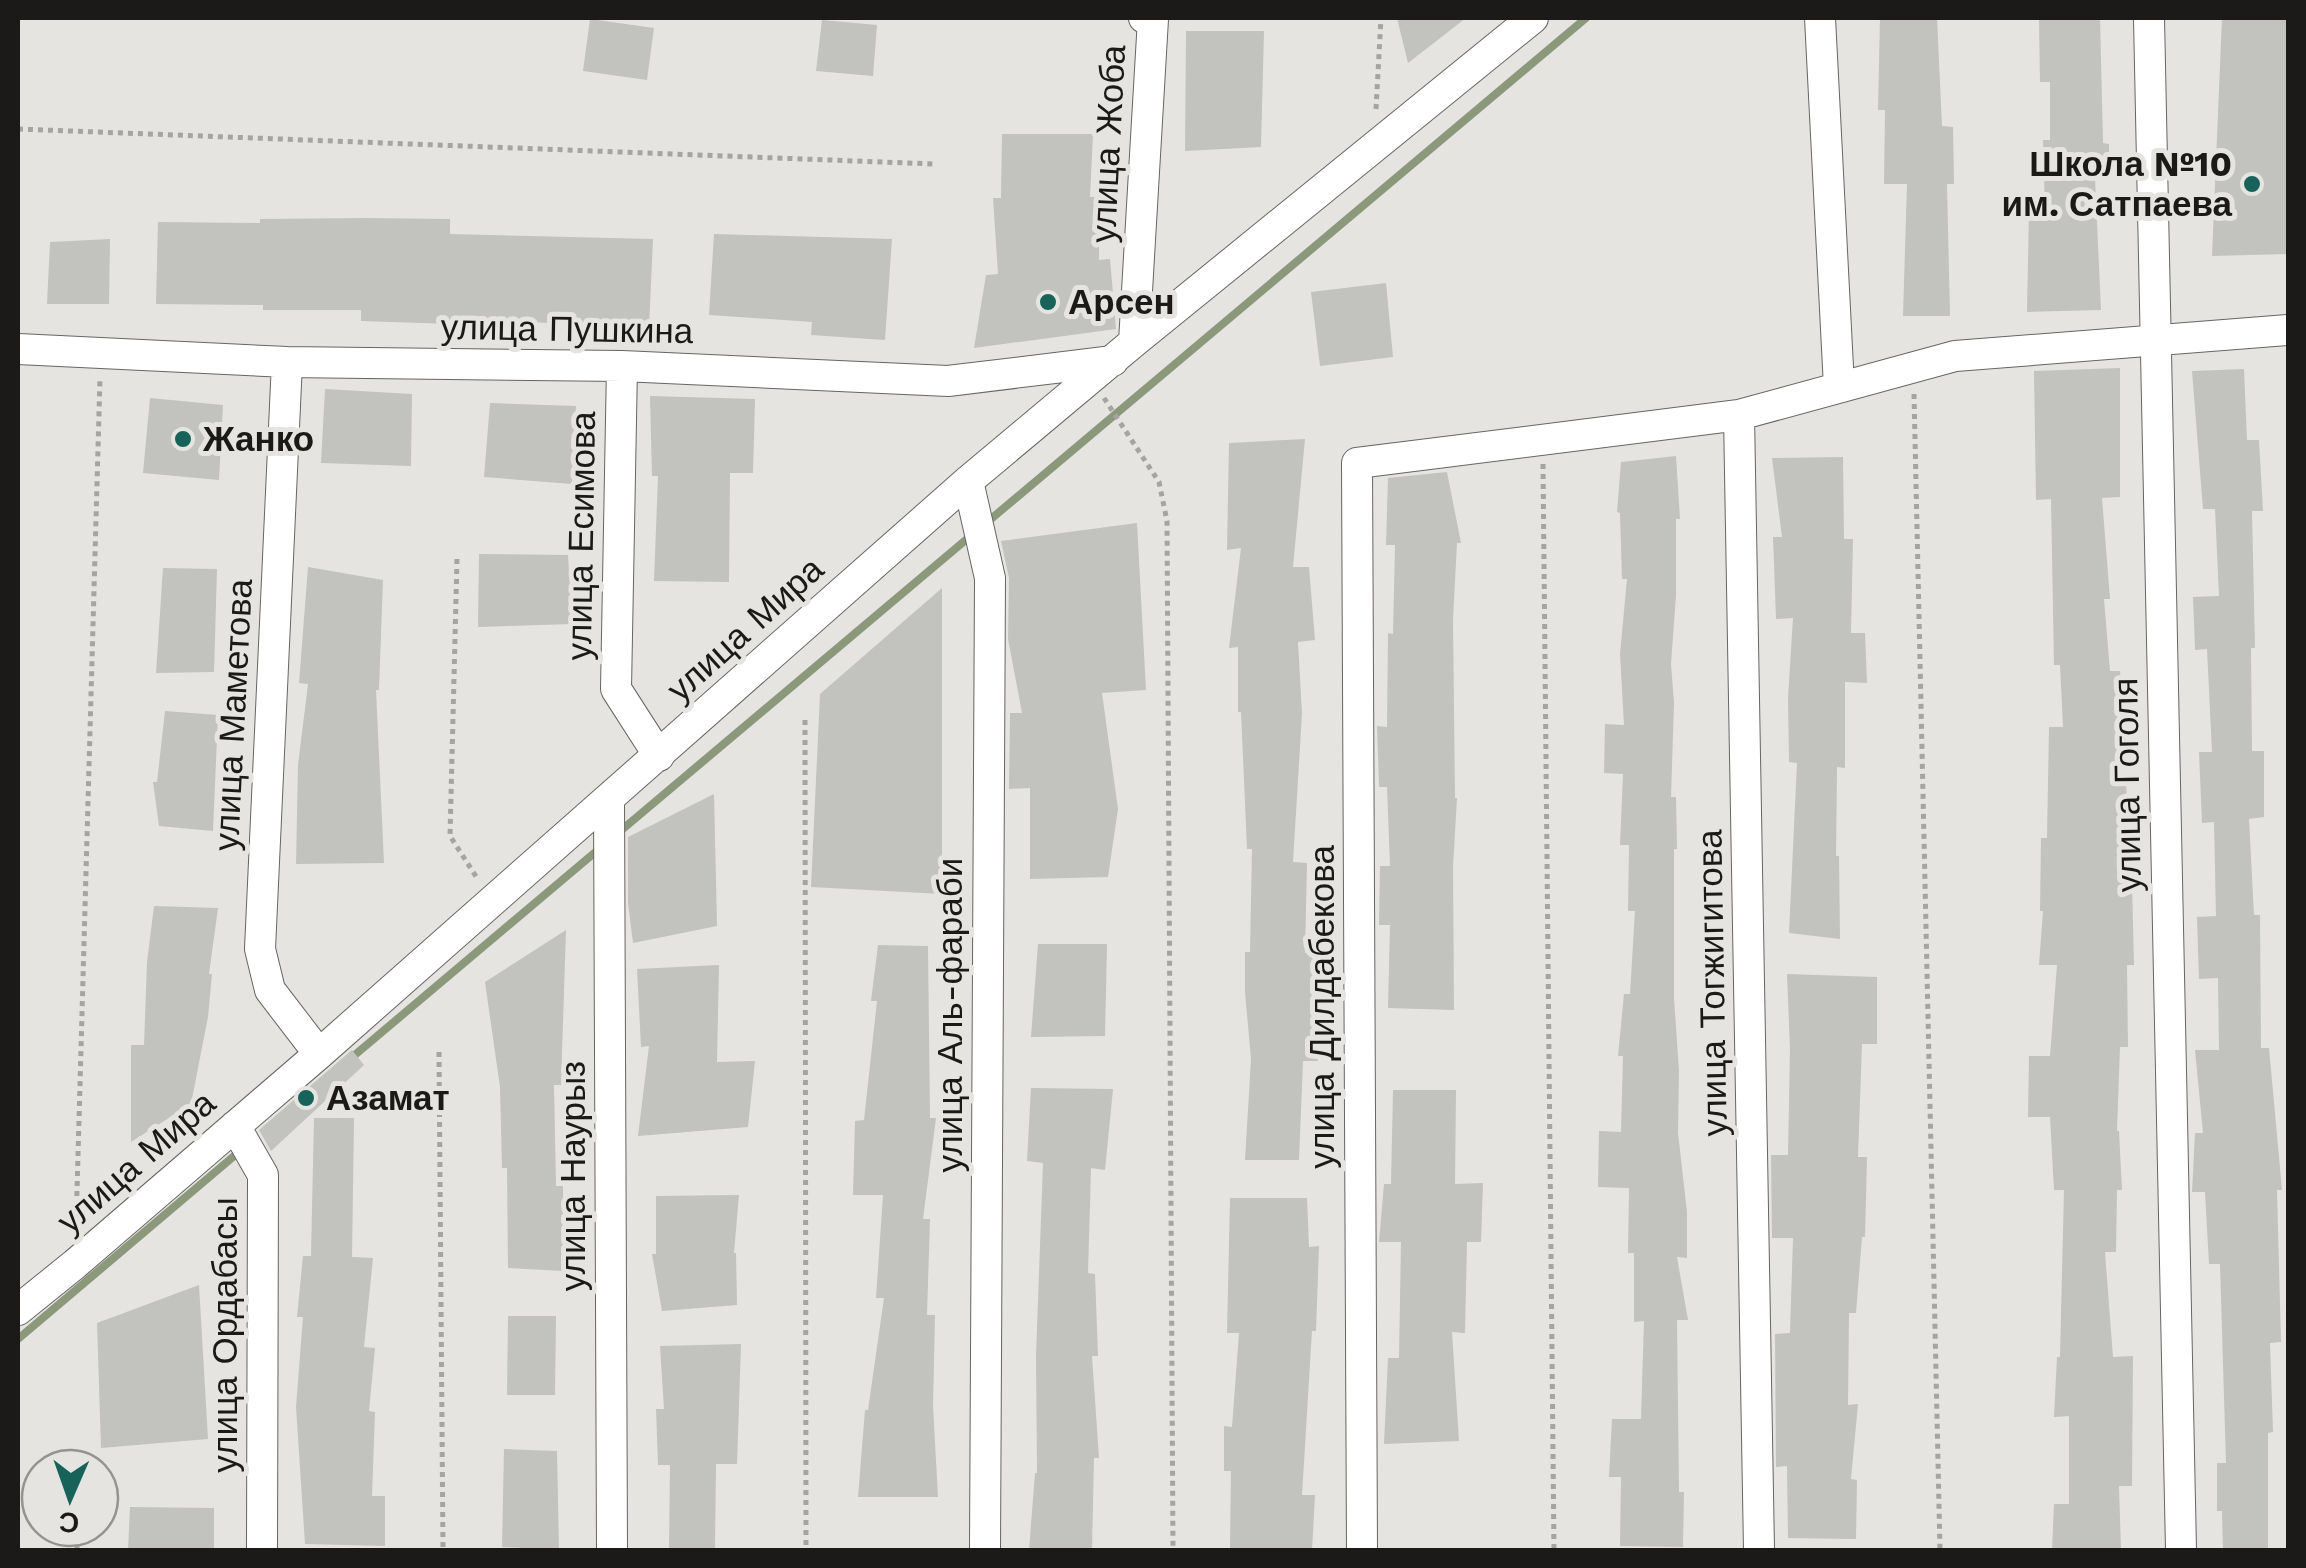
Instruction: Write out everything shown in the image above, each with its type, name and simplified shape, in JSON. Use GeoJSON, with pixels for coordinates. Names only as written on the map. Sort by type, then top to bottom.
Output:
{"type":"FeatureCollection","features":[{"type":"Feature","properties":{"kind":"street","name":"улица Жоба"},"geometry":{"type":"LineString","coordinates":[[1113,361],[1153,18],[1144,18]]}},
{"type":"Feature","properties":{"kind":"street","name":"улица Мира"},"geometry":{"type":"LineString","coordinates":[[18,1310],[319,1054],[968,482],[1533,18]]}},
{"type":"Feature","properties":{"kind":"street"},"geometry":{"type":"LineString","coordinates":[[1820,18],[1839,387]]}},
{"type":"Feature","properties":{"kind":"street","name":"улица Гоголя"},"geometry":{"type":"LineString","coordinates":[[2149,18],[2180,1550]]}},
{"type":"Feature","properties":{"kind":"street"},"geometry":{"type":"LineString","coordinates":[[1543,440],[1739,415],[1955,356],[2288,330]]}},
{"type":"Feature","properties":{"kind":"street","name":"улица Пушкина"},"geometry":{"type":"LineString","coordinates":[[18,349],[286,362],[622,366],[948,381],[1113,361]]}},
{"type":"Feature","properties":{"kind":"street","name":"улица Маметова"},"geometry":{"type":"LineString","coordinates":[[286,362],[260,949],[270,990],[319,1054]]}},
{"type":"Feature","properties":{"kind":"street","name":"улица Есимова"},"geometry":{"type":"LineString","coordinates":[[622,366],[616,688],[659,756]]}},
{"type":"Feature","properties":{"kind":"street","name":"улица Тогжигитова"},"geometry":{"type":"LineString","coordinates":[[1739,415],[1760,1550]]}},
{"type":"Feature","properties":{"kind":"street","name":"улица Дилдабекова"},"geometry":{"type":"LineString","coordinates":[[1362,1550],[1357,463],[1543,440]]}},
{"type":"Feature","properties":{"kind":"street","name":"улица Аль-фараби"},"geometry":{"type":"LineString","coordinates":[[968,482],[990,578],[986,1550]]}},
{"type":"Feature","properties":{"kind":"street","name":"улица Наурыз"},"geometry":{"type":"LineString","coordinates":[[608,800],[612,1550]]}},
{"type":"Feature","properties":{"kind":"street","name":"улица Ордабасы"},"geometry":{"type":"LineString","coordinates":[[236,1126],[263,1174],[262,1550]]}},
{"type":"Feature","properties":{"kind":"path"},"geometry":{"type":"LineString","coordinates":[[1374,146],[1381,18]]}},
{"type":"Feature","properties":{"kind":"path"},"geometry":{"type":"LineString","coordinates":[[18,129],[934,164]]}},
{"type":"Feature","properties":{"kind":"path"},"geometry":{"type":"LineString","coordinates":[[76,1264],[100,353]]}},
{"type":"Feature","properties":{"kind":"path"},"geometry":{"type":"LineString","coordinates":[[1113,361],[1159,482],[1167,521],[1172,1550]]}},
{"type":"Feature","properties":{"kind":"path"},"geometry":{"type":"LineString","coordinates":[[1913,367],[1940,1550]]}},
{"type":"Feature","properties":{"kind":"path"},"geometry":{"type":"LineString","coordinates":[[1543,440],[1554,1550]]}},
{"type":"Feature","properties":{"kind":"path"},"geometry":{"type":"LineString","coordinates":[[457,559],[450,836],[492,902]]}},
{"type":"Feature","properties":{"kind":"path"},"geometry":{"type":"LineString","coordinates":[[806,720],[806,1550]]}},
{"type":"Feature","properties":{"kind":"path"},"geometry":{"type":"LineString","coordinates":[[440,1052],[443,1550]]}},
{"type":"Feature","properties":{"kind":"building"},"geometry":{"type":"Polygon","coordinates":[[[1397,18],[1466,18],[1408,63],[1397,18]]]}},
{"type":"Feature","properties":{"kind":"building"},"geometry":{"type":"Polygon","coordinates":[[[1880,18],[1937,18],[1942,126],[1953,127],[1954,184],[1947,184],[1950,316],[1903,316],[1907,184],[1884,184],[1885,110],[1878,110],[1880,18]]]}},
{"type":"Feature","properties":{"kind":"building"},"geometry":{"type":"Polygon","coordinates":[[[2039,18],[2100,18],[2103,143],[2109,144],[2109,178],[2095,178],[2101,310],[2027,312],[2029,210],[2045,210],[2043,140],[2050,140],[2050,82],[2040,82],[2039,18]]]}},
{"type":"Feature","properties":{"kind":"building","name":"Школа №10 им. Сатпаева"},"geometry":{"type":"Polygon","coordinates":[[[2222,18],[2288,18],[2288,254],[2212,256],[2222,18]]]}},
{"type":"Feature","properties":{"kind":"building"},"geometry":{"type":"Polygon","coordinates":[[[590,19],[654,28],[647,80],[583,71],[590,19]]]}},
{"type":"Feature","properties":{"kind":"building"},"geometry":{"type":"Polygon","coordinates":[[[822,20],[877,25],[873,76],[816,71],[822,20]]]}},
{"type":"Feature","properties":{"kind":"building"},"geometry":{"type":"Polygon","coordinates":[[[1186,31],[1264,31],[1261,147],[1185,151],[1186,31]]]}},
{"type":"Feature","properties":{"kind":"building"},"geometry":{"type":"Polygon","coordinates":[[[1002,134],[1093,134],[1090,197],[1099,197],[1099,260],[1110,259],[1116,329],[974,348],[986,275],[998,274],[993,198],[1001,198],[1002,134]]]}},
{"type":"Feature","properties":{"kind":"building"},"geometry":{"type":"Polygon","coordinates":[[[450,219],[450,234],[653,239],[649,328],[451,318],[451,324],[361,321],[361,310],[156,304],[158,222],[450,219]]]}},
{"type":"Feature","properties":{"kind":"building"},"geometry":{"type":"Polygon","coordinates":[[[714,234],[892,239],[885,340],[811,335],[812,322],[709,315],[714,234]]]}},
{"type":"Feature","properties":{"kind":"building"},"geometry":{"type":"Polygon","coordinates":[[[110,239],[109,304],[47,304],[50,242],[110,239]]]}},
{"type":"Feature","properties":{"kind":"building"},"geometry":{"type":"Polygon","coordinates":[[[1386,283],[1393,357],[1320,366],[1311,292],[1386,283]]]}},
{"type":"Feature","properties":{"kind":"building"},"geometry":{"type":"Polygon","coordinates":[[[2120,368],[2120,497],[2102,498],[2110,599],[2104,599],[2110,671],[2120,671],[2134,965],[2127,965],[2128,1047],[2120,1047],[2117,1131],[2122,1190],[2117,1190],[2116,1252],[2105,1252],[2113,1357],[2133,1356],[2132,1486],[2119,1486],[2121,1550],[2052,1550],[2054,1504],[2069,1504],[2069,1416],[2054,1417],[2060,1357],[2064,1190],[2054,1190],[2050,1117],[2028,1117],[2029,1056],[2050,1056],[2057,965],[2039,965],[2043,911],[2041,838],[2047,838],[2049,727],[2063,727],[2060,665],[2054,665],[2051,499],[2036,500],[2034,371],[2120,368]]]}},
{"type":"Feature","properties":{"kind":"building"},"geometry":{"type":"Polygon","coordinates":[[[2244,369],[2247,440],[2259,440],[2263,511],[2252,511],[2255,648],[2251,648],[2252,751],[2264,751],[2264,817],[2249,819],[2254,915],[2260,915],[2261,1048],[2269,1048],[2282,1190],[2277,1190],[2281,1342],[2270,1343],[2273,1432],[2268,1433],[2268,1550],[2223,1550],[2222,1511],[2217,1511],[2217,1463],[2226,1463],[2220,1264],[2209,1264],[2205,1192],[2192,1192],[2195,1133],[2203,1133],[2195,1050],[2219,1050],[2218,978],[2199,979],[2197,917],[2216,916],[2214,822],[2202,823],[2199,752],[2212,752],[2207,649],[2195,650],[2193,597],[2219,596],[2215,509],[2203,509],[2192,371],[2244,369]]]}},
{"type":"Feature","properties":{"kind":"building"},"geometry":{"type":"Polygon","coordinates":[[[325,389],[412,394],[411,466],[321,463],[325,389]]]}},
{"type":"Feature","properties":{"kind":"building"},"geometry":{"type":"Polygon","coordinates":[[[650,396],[755,399],[753,473],[730,473],[729,582],[654,581],[658,476],[652,476],[650,396]]]}},
{"type":"Feature","properties":{"kind":"building","name":"Жанко"},"geometry":{"type":"Polygon","coordinates":[[[150,398],[223,405],[219,480],[143,473],[150,398]]]}},
{"type":"Feature","properties":{"kind":"building"},"geometry":{"type":"Polygon","coordinates":[[[490,403],[576,406],[572,484],[484,477],[490,403]]]}},
{"type":"Feature","properties":{"kind":"building"},"geometry":{"type":"Polygon","coordinates":[[[1305,439],[1293,567],[1309,567],[1315,640],[1298,642],[1302,714],[1293,862],[1307,863],[1305,953],[1320,954],[1321,998],[1315,997],[1318,1061],[1303,1061],[1299,1160],[1245,1160],[1251,1059],[1245,952],[1250,952],[1252,849],[1247,849],[1238,647],[1229,648],[1241,548],[1227,550],[1229,443],[1305,439]]]}},
{"type":"Feature","properties":{"kind":"building"},"geometry":{"type":"Polygon","coordinates":[[[1676,456],[1680,519],[1676,519],[1671,664],[1671,797],[1676,797],[1674,998],[1678,1133],[1687,1212],[1687,1258],[1677,1257],[1688,1320],[1677,1320],[1683,1547],[1620,1546],[1621,1477],[1609,1477],[1612,1419],[1641,1419],[1644,1321],[1634,1322],[1634,1253],[1628,1253],[1629,1188],[1598,1187],[1599,1131],[1621,1132],[1623,1056],[1618,1056],[1624,994],[1630,994],[1635,911],[1628,911],[1629,845],[1620,845],[1623,774],[1604,773],[1605,724],[1624,725],[1620,654],[1627,579],[1622,579],[1617,512],[1621,462],[1676,456]]]}},
{"type":"Feature","properties":{"kind":"building"},"geometry":{"type":"Polygon","coordinates":[[[1843,457],[1844,539],[1853,539],[1851,633],[1865,633],[1867,683],[1845,682],[1845,768],[1837,767],[1840,939],[1789,933],[1797,763],[1789,762],[1793,618],[1776,619],[1773,537],[1782,537],[1772,458],[1843,457]]]}},
{"type":"Feature","properties":{"kind":"building"},"geometry":{"type":"Polygon","coordinates":[[[1447,472],[1461,543],[1457,543],[1453,620],[1457,798],[1453,867],[1454,1010],[1388,1008],[1390,925],[1379,925],[1380,866],[1390,866],[1387,787],[1379,787],[1377,726],[1387,727],[1388,633],[1393,634],[1395,545],[1386,545],[1388,478],[1447,472]]]}},
{"type":"Feature","properties":{"kind":"building"},"geometry":{"type":"Polygon","coordinates":[[[1137,523],[1146,690],[1102,693],[1118,809],[1108,877],[1030,879],[1030,788],[1009,789],[1010,713],[1022,713],[1008,639],[1009,578],[1001,541],[1137,523]]]}},
{"type":"Feature","properties":{"kind":"building"},"geometry":{"type":"Polygon","coordinates":[[[479,554],[568,555],[572,624],[478,627],[479,554]]]}},
{"type":"Feature","properties":{"kind":"building"},"geometry":{"type":"Polygon","coordinates":[[[308,567],[383,580],[376,690],[384,863],[296,864],[298,765],[308,684],[299,683],[308,567]]]}},
{"type":"Feature","properties":{"kind":"building"},"geometry":{"type":"Polygon","coordinates":[[[163,568],[217,569],[214,672],[156,673],[163,568]]]}},
{"type":"Feature","properties":{"kind":"building"},"geometry":{"type":"Polygon","coordinates":[[[942,588],[942,894],[811,887],[820,694],[942,588]]]}},
{"type":"Feature","properties":{"kind":"building"},"geometry":{"type":"Polygon","coordinates":[[[165,711],[218,715],[213,831],[159,826],[153,782],[157,782],[165,711]]]}},
{"type":"Feature","properties":{"kind":"building"},"geometry":{"type":"Polygon","coordinates":[[[714,794],[717,926],[633,943],[628,903],[628,837],[714,794]]]}},
{"type":"Feature","properties":{"kind":"building"},"geometry":{"type":"Polygon","coordinates":[[[154,906],[218,908],[208,1017],[191,1104],[131,1142],[131,1045],[144,1045],[154,906]]]}},
{"type":"Feature","properties":{"kind":"building"},"geometry":{"type":"Polygon","coordinates":[[[566,930],[561,1085],[554,1085],[556,1186],[563,1186],[563,1271],[508,1268],[507,1168],[502,1168],[500,1087],[485,982],[566,930]]]}},
{"type":"Feature","properties":{"kind":"building"},"geometry":{"type":"Polygon","coordinates":[[[1038,944],[1107,944],[1105,1036],[1031,1037],[1038,944]]]}},
{"type":"Feature","properties":{"kind":"building"},"geometry":{"type":"Polygon","coordinates":[[[878,945],[928,946],[930,1118],[936,1118],[923,1219],[930,1219],[927,1315],[935,1315],[933,1406],[938,1497],[858,1497],[865,1410],[884,1298],[876,1298],[883,1195],[853,1195],[855,1121],[864,1120],[877,1001],[871,1001],[878,945]]]}},
{"type":"Feature","properties":{"kind":"building"},"geometry":{"type":"Polygon","coordinates":[[[719,965],[717,1062],[755,1061],[748,1127],[638,1136],[649,1046],[641,1047],[637,969],[719,965]]]}},
{"type":"Feature","properties":{"kind":"building"},"geometry":{"type":"Polygon","coordinates":[[[1787,974],[1877,977],[1877,1044],[1862,1044],[1858,1157],[1867,1157],[1865,1237],[1856,1313],[1849,1313],[1848,1405],[1858,1404],[1851,1479],[1857,1480],[1856,1539],[1788,1538],[1787,1466],[1776,1467],[1775,1334],[1790,1333],[1793,1238],[1772,1238],[1771,1155],[1788,1155],[1787,974]]]}},
{"type":"Feature","properties":{"kind":"building","name":"Азамат"},"geometry":{"type":"Polygon","coordinates":[[[352,1050],[364,1065],[271,1151],[259,1130],[352,1050]]]}},
{"type":"Feature","properties":{"kind":"building"},"geometry":{"type":"Polygon","coordinates":[[[1031,1088],[1113,1089],[1105,1170],[1091,1168],[1088,1273],[1095,1274],[1098,1356],[1092,1356],[1099,1458],[1094,1458],[1092,1550],[1029,1550],[1037,1473],[1036,1356],[1043,1163],[1027,1161],[1031,1088]]]}},
{"type":"Feature","properties":{"kind":"building"},"geometry":{"type":"Polygon","coordinates":[[[1393,1090],[1456,1090],[1455,1184],[1483,1183],[1481,1242],[1467,1242],[1465,1333],[1452,1332],[1459,1441],[1384,1444],[1388,1358],[1399,1358],[1401,1242],[1379,1242],[1384,1184],[1391,1184],[1393,1090]]]}},
{"type":"Feature","properties":{"kind":"building"},"geometry":{"type":"Polygon","coordinates":[[[314,1118],[354,1118],[352,1257],[373,1258],[364,1347],[375,1348],[369,1411],[375,1412],[372,1496],[385,1496],[385,1546],[305,1544],[296,1407],[303,1317],[297,1317],[303,1256],[311,1256],[314,1118]]]}},
{"type":"Feature","properties":{"kind":"building"},"geometry":{"type":"Polygon","coordinates":[[[739,1195],[734,1253],[737,1305],[662,1311],[652,1254],[656,1254],[656,1196],[739,1195]]]}},
{"type":"Feature","properties":{"kind":"building"},"geometry":{"type":"Polygon","coordinates":[[[1230,1198],[1307,1198],[1309,1247],[1319,1246],[1302,1495],[1315,1495],[1312,1550],[1230,1550],[1231,1471],[1224,1471],[1224,1426],[1232,1427],[1239,1333],[1227,1333],[1230,1198]]]}},
{"type":"Feature","properties":{"kind":"building"},"geometry":{"type":"Polygon","coordinates":[[[199,1285],[208,1439],[101,1448],[97,1323],[199,1285]]]}},
{"type":"Feature","properties":{"kind":"building"},"geometry":{"type":"Polygon","coordinates":[[[508,1316],[556,1316],[555,1395],[507,1395],[508,1316]]]}},
{"type":"Feature","properties":{"kind":"building"},"geometry":{"type":"Polygon","coordinates":[[[741,1344],[737,1464],[716,1464],[715,1550],[669,1550],[670,1465],[658,1465],[656,1409],[664,1409],[660,1346],[741,1344]]]}},
{"type":"Feature","properties":{"kind":"building"},"geometry":{"type":"Polygon","coordinates":[[[504,1449],[557,1451],[559,1550],[502,1547],[504,1449]]]}},
{"type":"Feature","properties":{"kind":"building"},"geometry":{"type":"Polygon","coordinates":[[[130,1507],[214,1508],[214,1550],[128,1550],[130,1507]]]}},
{"type":"Feature","properties":{"kind":"waterway"},"geometry":{"type":"LineString","coordinates":[[985,524],[1586,18]]}},
{"type":"Feature","properties":{"kind":"waterway"},"geometry":{"type":"LineString","coordinates":[[618,833],[974,533]]}},
{"type":"Feature","properties":{"kind":"waterway"},"geometry":{"type":"LineString","coordinates":[[350,1059],[599,849]]}},
{"type":"Feature","properties":{"kind":"waterway"},"geometry":{"type":"LineString","coordinates":[[18,1339],[240,1151]]}},
{"type":"Feature","properties":{"kind":"place","name":"Школа №10 им. Сатпаева"},"geometry":{"type":"Point","coordinates":[2252,184]}},
{"type":"Feature","properties":{"kind":"place","name":"Арсен"},"geometry":{"type":"Point","coordinates":[1048,302]}},
{"type":"Feature","properties":{"kind":"place","name":"Жанко"},"geometry":{"type":"Point","coordinates":[183,439]}},
{"type":"Feature","properties":{"kind":"place","name":"Азамат"},"geometry":{"type":"Point","coordinates":[306,1098]}}]}
